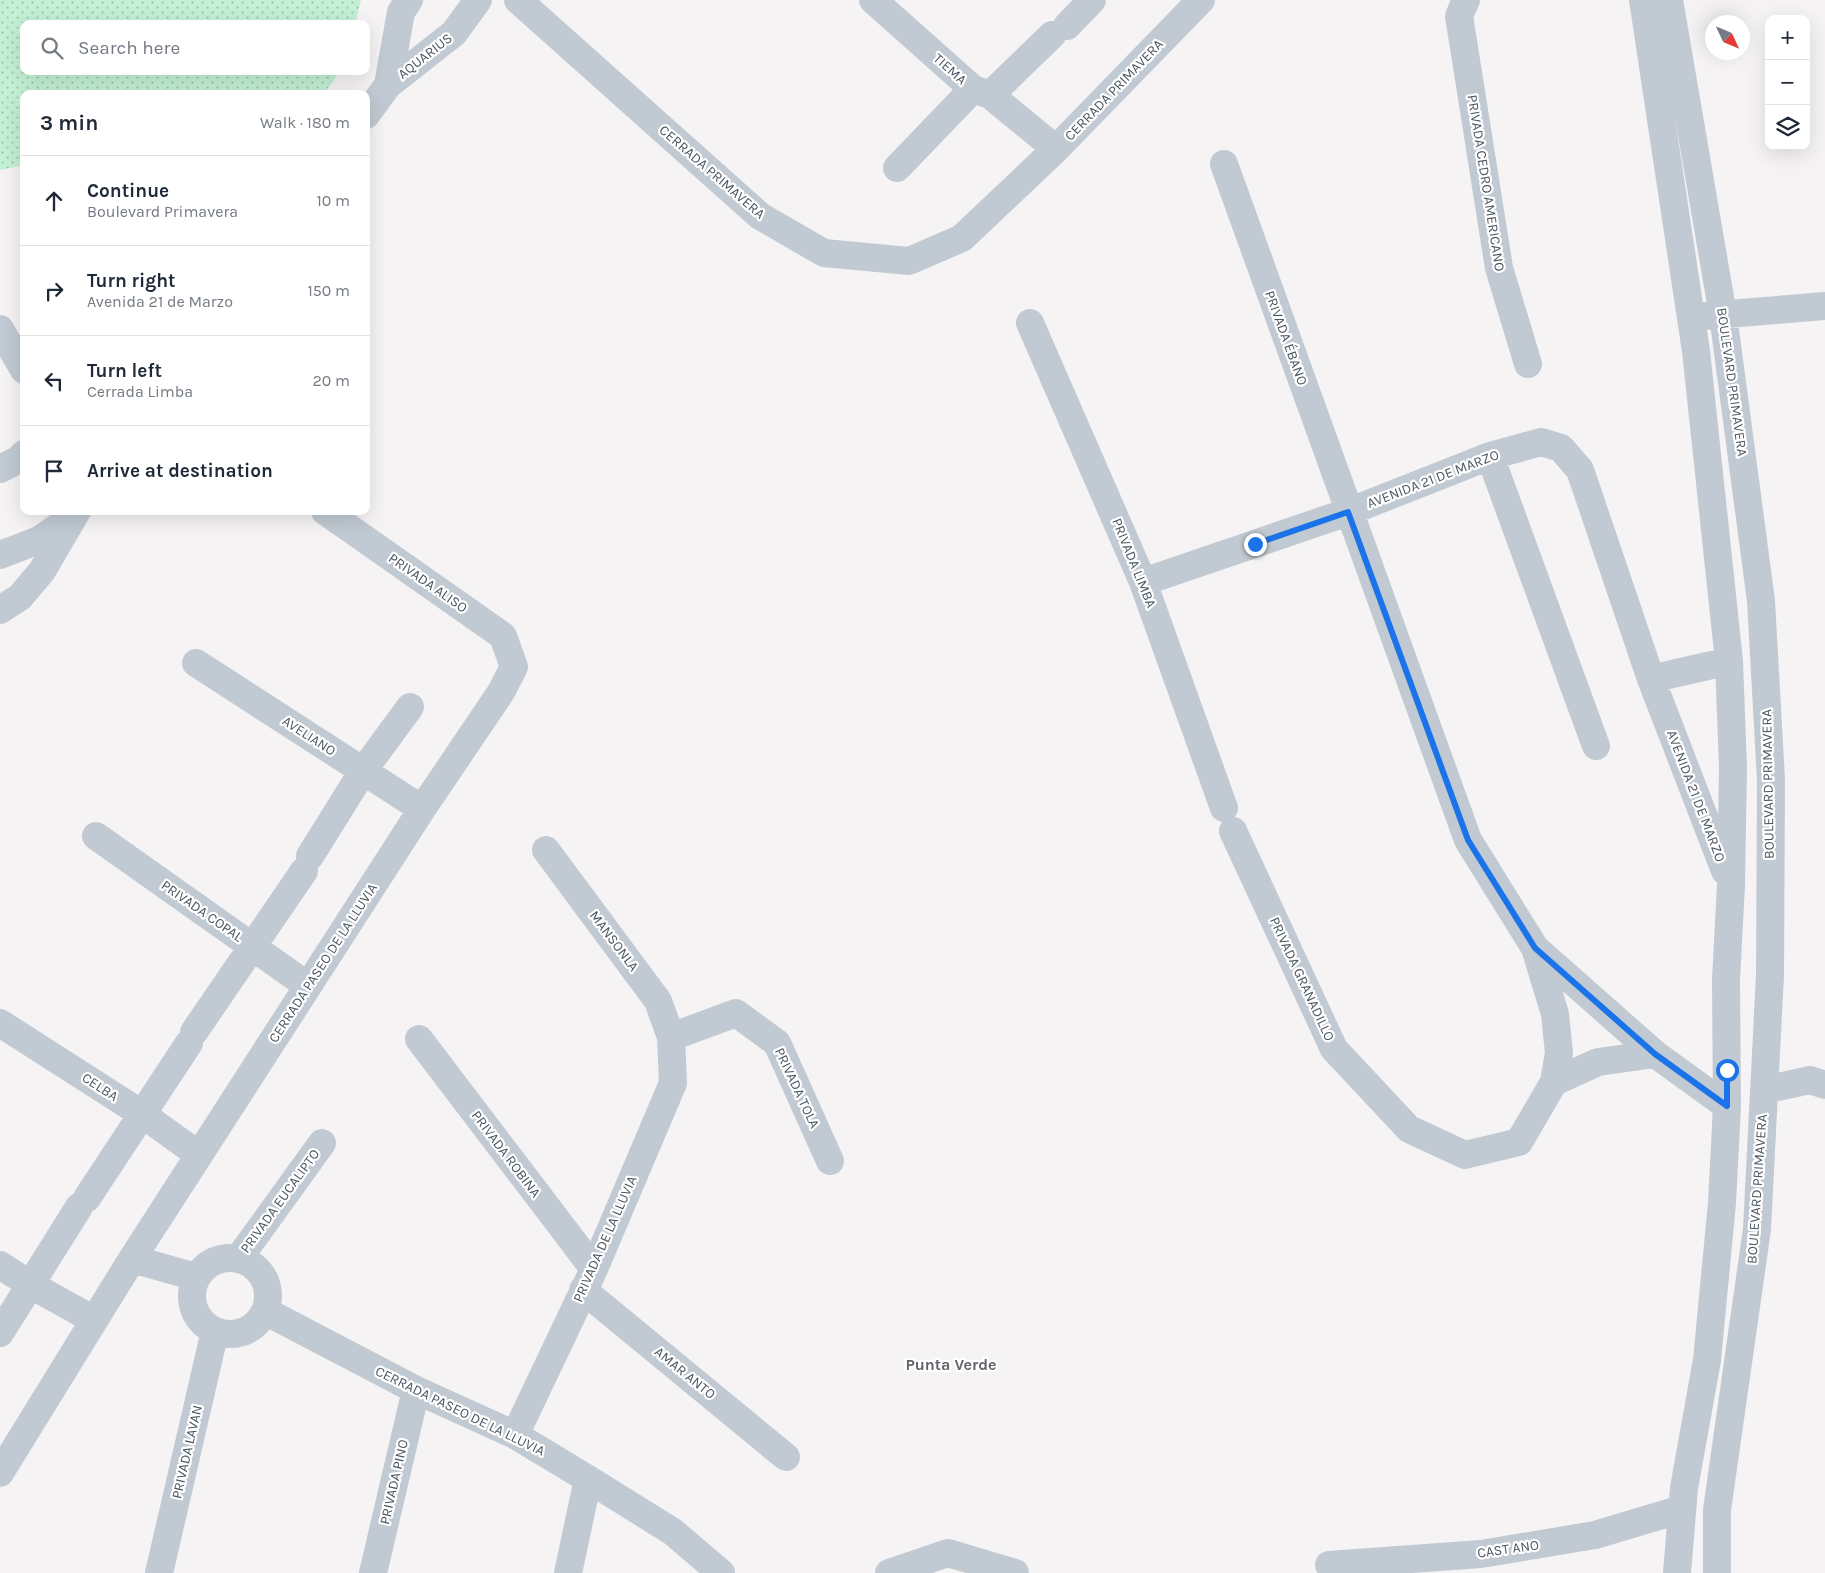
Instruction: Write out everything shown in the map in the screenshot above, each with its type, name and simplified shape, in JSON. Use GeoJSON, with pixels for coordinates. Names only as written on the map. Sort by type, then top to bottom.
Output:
{"type":"FeatureCollection","features":[{"type":"Feature","properties":{"kind":"street","name":"AQUARIUS"},"geometry":{"type":"LineString","coordinates":[[388,85],[401,12],[409,0]]}},
{"type":"Feature","properties":{"kind":"street","name":"AQUARIUS"},"geometry":{"type":"LineString","coordinates":[[370,109],[388,85],[454,33],[478,0]]}},
{"type":"Feature","properties":{"kind":"street","name":"CERRADA PRIMAVERA"},"geometry":{"type":"LineString","coordinates":[[518,0],[760,216],[824,253],[909,261],[962,238],[1056,149],[1191,4]]}},
{"type":"Feature","properties":{"kind":"street","name":"TIEMA"},"geometry":{"type":"LineString","coordinates":[[873,0],[981,92],[1056,149]]}},
{"type":"Feature","properties":{"kind":"street"},"geometry":{"type":"LineString","coordinates":[[897,168],[981,92],[1059,30],[1092,0]]}},
{"type":"Feature","properties":{"kind":"street","name":"PRIVADA CEDRO AMERICANO"},"geometry":{"type":"LineString","coordinates":[[1466,0],[1459,16],[1499,268],[1528,364]]}},
{"type":"Feature","properties":{"kind":"street"},"geometry":{"type":"LineString","coordinates":[[1643,0],[1696,351],[1729,661],[1733,768],[1726,980],[1727,1106],[1722,1203],[1707,1360],[1683,1499],[1677,1573]]}},
{"type":"Feature","properties":{"kind":"street","name":"BOULEVARD PRIMAVERA"},"geometry":{"type":"LineString","coordinates":[[1669,0],[1724,315],[1761,601],[1771,780],[1770,975],[1757,1229],[1717,1510],[1717,1573]]}},
{"type":"Feature","properties":{"kind":"street","name":"PRIVADA ÉBANO"},"geometry":{"type":"LineString","coordinates":[[1224,164],[1348,512]]}},
{"type":"Feature","properties":{"kind":"street"},"geometry":{"type":"LineString","coordinates":[[1690,316],[1724,315],[1825,306]]}},
{"type":"Feature","properties":{"kind":"street","name":"PRIVADA LIMBA"},"geometry":{"type":"LineString","coordinates":[[1030,323],[1144,582],[1228,820]]}},
{"type":"Feature","properties":{"kind":"street"},"geometry":{"type":"LineString","coordinates":[[0,329],[20,363]]}},
{"type":"Feature","properties":{"kind":"street","name":"AVENIDA 21 DE MARZO"},"geometry":{"type":"LineString","coordinates":[[1144,582],[1348,512],[1490,456],[1541,442],[1561,448],[1580,470],[1651,678],[1730,885]]}},
{"type":"Feature","properties":{"kind":"street"},"geometry":{"type":"LineString","coordinates":[[1490,456],[1596,746]]}},
{"type":"Feature","properties":{"kind":"street"},"geometry":{"type":"LineString","coordinates":[[0,469],[20,458]]}},
{"type":"Feature","properties":{"kind":"street"},"geometry":{"type":"LineString","coordinates":[[1348,512],[1468,840],[1535,948],[1555,1014],[1559,1053],[1554,1082]]}},
{"type":"Feature","properties":{"kind":"street"},"geometry":{"type":"LineString","coordinates":[[0,555],[39,540],[74,515]]}},
{"type":"Feature","properties":{"kind":"street"},"geometry":{"type":"LineString","coordinates":[[0,610],[20,597],[42,571],[74,515]]}},
{"type":"Feature","properties":{"kind":"street","name":"PRIVADA ALISO"},"geometry":{"type":"LineString","coordinates":[[331,515],[503,636],[514,667]]}},
{"type":"Feature","properties":{"kind":"street"},"geometry":{"type":"LineString","coordinates":[[1651,678],[1729,661]]}},
{"type":"Feature","properties":{"kind":"street","name":"AVELIANO"},"geometry":{"type":"LineString","coordinates":[[196,663],[422,809]]}},
{"type":"Feature","properties":{"kind":"street","name":"CERRADA PASEO DE LA LLUVIA"},"geometry":{"type":"LineString","coordinates":[[0,1473],[132,1259],[422,809],[501,692],[514,667]]}},
{"type":"Feature","properties":{"kind":"street"},"geometry":{"type":"LineString","coordinates":[[0,1332],[83,1202],[253,947],[363,772],[410,707]]}},
{"type":"Feature","properties":{"kind":"street","name":"PRIVADA GRANADILLO"},"geometry":{"type":"LineString","coordinates":[[1228,820],[1334,1049],[1409,1129],[1465,1155],[1519,1142],[1554,1082]]}},
{"type":"Feature","properties":{"kind":"street","name":"PRIVADA COPAL"},"geometry":{"type":"LineString","coordinates":[[96,836],[308,986]]}},
{"type":"Feature","properties":{"kind":"street","name":"MANSONLA"},"geometry":{"type":"LineString","coordinates":[[546,850],[658,1001],[671,1038]]}},
{"type":"Feature","properties":{"kind":"street"},"geometry":{"type":"LineString","coordinates":[[1730,885],[1770,890]]}},
{"type":"Feature","properties":{"kind":"street"},"geometry":{"type":"LineString","coordinates":[[1535,948],[1655,1054],[1727,1106]]}},
{"type":"Feature","properties":{"kind":"street","name":"PRIVADA TOLA"},"geometry":{"type":"LineString","coordinates":[[671,1038],[736,1013],[777,1044],[830,1161]]}},
{"type":"Feature","properties":{"kind":"street","name":"CELBA"},"geometry":{"type":"LineString","coordinates":[[0,1023],[142,1114],[199,1155]]}},
{"type":"Feature","properties":{"kind":"street","name":"PRIVADA DE LA LLUVIA"},"geometry":{"type":"LineString","coordinates":[[515,1435],[588,1279],[673,1082],[671,1038]]}},
{"type":"Feature","properties":{"kind":"street","name":"PRIVADA ROBINA"},"geometry":{"type":"LineString","coordinates":[[419,1039],[588,1279]]}},
{"type":"Feature","properties":{"kind":"street"},"geometry":{"type":"LineString","coordinates":[[1554,1082],[1598,1062],[1655,1054]]}},
{"type":"Feature","properties":{"kind":"street"},"geometry":{"type":"LineString","coordinates":[[1764,1090],[1810,1080],[1825,1085]]}},
{"type":"Feature","properties":{"kind":"street","name":"PRIVADA EUCALIPTO"},"geometry":{"type":"LineString","coordinates":[[238,1258],[322,1144]]}},
{"type":"Feature","properties":{"kind":"street"},"geometry":{"type":"LineString","coordinates":[[222,1258],[238,1258],[253,1265],[264,1277],[268,1288],[268,1300],[265,1311],[258,1322],[247,1330],[232,1334],[215,1332],[202,1322],[194,1308],[192,1292],[196,1276],[207,1265],[222,1258]]}},
{"type":"Feature","properties":{"kind":"street"},"geometry":{"type":"LineString","coordinates":[[132,1259],[196,1276]]}},
{"type":"Feature","properties":{"kind":"street"},"geometry":{"type":"LineString","coordinates":[[0,1265],[31,1285],[94,1320]]}},
{"type":"Feature","properties":{"kind":"street","name":"AMAR ANTO"},"geometry":{"type":"LineString","coordinates":[[588,1279],[786,1457]]}},
{"type":"Feature","properties":{"kind":"street","name":"CERRADA PASEO DE LA LLUVIA"},"geometry":{"type":"LineString","coordinates":[[265,1311],[416,1390],[515,1435],[673,1532],[721,1573]]}},
{"type":"Feature","properties":{"kind":"street","name":"PRIVADA LAVAN"},"geometry":{"type":"LineString","coordinates":[[159,1573],[215,1332]]}},
{"type":"Feature","properties":{"kind":"street","name":"PRIVADA PINO"},"geometry":{"type":"LineString","coordinates":[[373,1573],[416,1390]]}},
{"type":"Feature","properties":{"kind":"street"},"geometry":{"type":"LineString","coordinates":[[568,1573],[588,1479]]}},
{"type":"Feature","properties":{"kind":"street","name":"CAST ANO"},"geometry":{"type":"LineString","coordinates":[[1329,1565],[1482,1554],[1595,1535],[1683,1499]]}},
{"type":"Feature","properties":{"kind":"street"},"geometry":{"type":"LineString","coordinates":[[889,1573],[948,1553],[1015,1573]]}},
{"type":"Feature","properties":{"kind":"green space"},"geometry":{"type":"Polygon","coordinates":[[[0,0],[361,0],[356,20],[20,20],[20,75],[337,75],[327,90],[20,90],[20,166],[0,170],[0,0]]]}},
{"type":"Feature","properties":{"kind":"district","name":"Punta Verde"},"geometry":{"type":"Point","coordinates":[951,1364]}},
{"type":"Feature","properties":{"kind":"route"},"geometry":{"type":"LineString","coordinates":[[1255,544],[1348,512],[1468,840],[1535,948],[1655,1054],[1727,1106],[1727,1070]]}}]}
